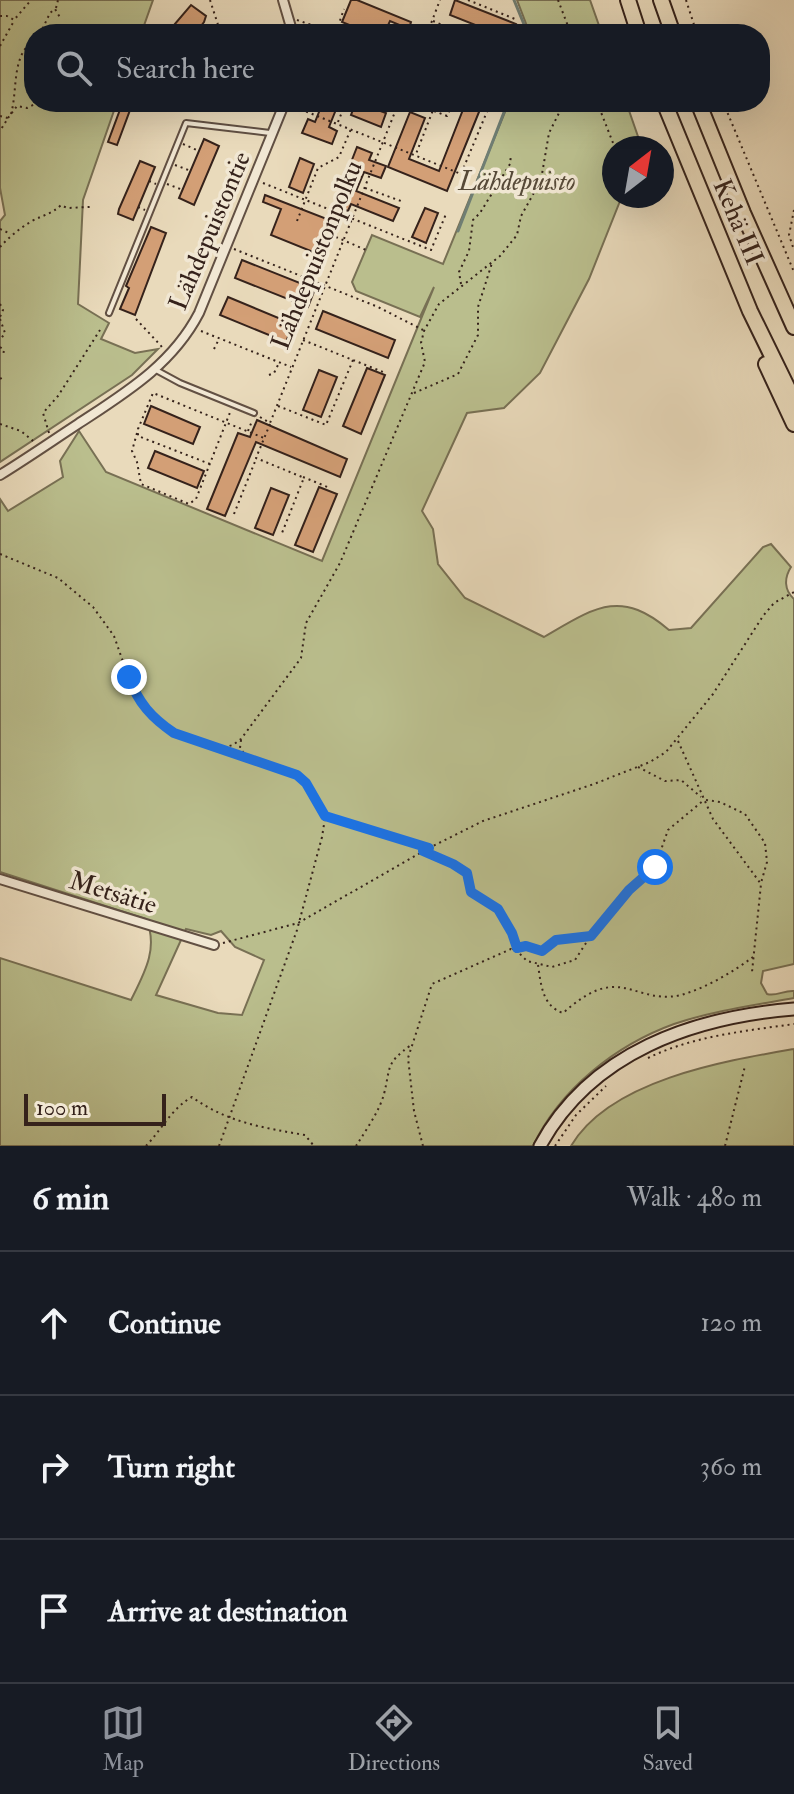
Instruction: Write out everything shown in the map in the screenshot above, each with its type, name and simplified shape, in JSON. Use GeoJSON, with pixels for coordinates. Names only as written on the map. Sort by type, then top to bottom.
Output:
{"type":"FeatureCollection","features":[{"type":"Feature","properties":{"kind":"highway"},"geometry":{"type":"LineString","coordinates":[[621,0],[635,24]]}},
{"type":"Feature","properties":{"kind":"highway"},"geometry":{"type":"LineString","coordinates":[[628,0],[636,24]]}},
{"type":"Feature","properties":{"kind":"highway"},"geometry":{"type":"LineString","coordinates":[[661,0],[670,24]]}},
{"type":"Feature","properties":{"kind":"highway"},"geometry":{"type":"LineString","coordinates":[[668,0],[671,24]]}},
{"type":"Feature","properties":{"kind":"highway","name":"Kehä III"},"geometry":{"type":"LineString","coordinates":[[668,112],[750,311],[794,401]]}},
{"type":"Feature","properties":{"kind":"highway","name":"Kehä III"},"geometry":{"type":"LineString","coordinates":[[702,112],[737,200],[794,327]]}},
{"type":"Feature","properties":{"kind":"highway"},"geometry":{"type":"LineString","coordinates":[[750,311],[769,371],[794,424]]}},
{"type":"Feature","properties":{"kind":"main road"},"geometry":{"type":"LineString","coordinates":[[540,1146],[566,1107],[583,1089],[614,1064],[647,1044],[698,1026],[754,1012],[794,1009]]}},
{"type":"Feature","properties":{"kind":"street"},"geometry":{"type":"LineString","coordinates":[[283,0],[290,24]]}},
{"type":"Feature","properties":{"kind":"street","name":"Lähdepuistontie"},"geometry":{"type":"LineString","coordinates":[[0,475],[156,370],[192,327],[281,112]]}},
{"type":"Feature","properties":{"kind":"street","name":"Metsätie"},"geometry":{"type":"LineString","coordinates":[[0,879],[214,945]]}},
{"type":"Feature","properties":{"kind":"lane"},"geometry":{"type":"LineString","coordinates":[[109,313],[186,123],[272,133]]}},
{"type":"Feature","properties":{"kind":"lane"},"geometry":{"type":"LineString","coordinates":[[156,370],[254,413]]}},
{"type":"Feature","properties":{"kind":"path"},"geometry":{"type":"LineString","coordinates":[[0,46],[14,20],[31,0]]}},
{"type":"Feature","properties":{"kind":"path"},"geometry":{"type":"LineString","coordinates":[[45,24],[58,0]]}},
{"type":"Feature","properties":{"kind":"path"},"geometry":{"type":"LineString","coordinates":[[210,0],[217,24]]}},
{"type":"Feature","properties":{"kind":"path"},"geometry":{"type":"LineString","coordinates":[[431,24],[440,0]]}},
{"type":"Feature","properties":{"kind":"path"},"geometry":{"type":"LineString","coordinates":[[468,0],[515,19]]}},
{"type":"Feature","properties":{"kind":"path"},"geometry":{"type":"LineString","coordinates":[[558,0],[567,24]]}},
{"type":"Feature","properties":{"kind":"path"},"geometry":{"type":"LineString","coordinates":[[686,0],[694,24]]}},
{"type":"Feature","properties":{"kind":"path"},"geometry":{"type":"LineString","coordinates":[[55,9],[61,19]]}},
{"type":"Feature","properties":{"kind":"path"},"geometry":{"type":"LineString","coordinates":[[340,24],[344,9]]}},
{"type":"Feature","properties":{"kind":"path"},"geometry":{"type":"LineString","coordinates":[[428,10],[435,13]]}},
{"type":"Feature","properties":{"kind":"path"},"geometry":{"type":"LineString","coordinates":[[0,16],[14,20]]}},
{"type":"Feature","properties":{"kind":"path"},"geometry":{"type":"LineString","coordinates":[[298,19],[311,24]]}},
{"type":"Feature","properties":{"kind":"path"},"geometry":{"type":"LineString","coordinates":[[432,20],[441,24]]}},
{"type":"Feature","properties":{"kind":"path"},"geometry":{"type":"LineString","coordinates":[[11,114],[19,59],[24,48]]}},
{"type":"Feature","properties":{"kind":"path"},"geometry":{"type":"LineString","coordinates":[[0,131],[17,106],[24,106]]}},
{"type":"Feature","properties":{"kind":"path"},"geometry":{"type":"LineString","coordinates":[[309,112],[461,174],[487,112]]}},
{"type":"Feature","properties":{"kind":"path"},"geometry":{"type":"LineString","coordinates":[[337,124],[342,112]]}},
{"type":"Feature","properties":{"kind":"path","name":"Lähdepuistonpolku"},"geometry":{"type":"LineString","coordinates":[[192,327],[292,367],[395,112]]}},
{"type":"Feature","properties":{"kind":"path"},"geometry":{"type":"LineString","coordinates":[[415,155],[432,112]]}},
{"type":"Feature","properties":{"kind":"path"},"geometry":{"type":"LineString","coordinates":[[218,749],[241,739],[301,658],[306,623],[340,563],[425,362],[421,343],[424,331],[439,304],[508,248],[517,235],[521,216],[541,180],[549,133],[560,112]]}},
{"type":"Feature","properties":{"kind":"path"},"geometry":{"type":"LineString","coordinates":[[601,112],[610,136]]}},
{"type":"Feature","properties":{"kind":"path"},"geometry":{"type":"LineString","coordinates":[[727,112],[794,272]]}},
{"type":"Feature","properties":{"kind":"path"},"geometry":{"type":"LineString","coordinates":[[0,116],[8,118]]}},
{"type":"Feature","properties":{"kind":"path"},"geometry":{"type":"LineString","coordinates":[[297,221],[318,168],[339,157],[351,129]]}},
{"type":"Feature","properties":{"kind":"path"},"geometry":{"type":"LineString","coordinates":[[178,142],[199,151]]}},
{"type":"Feature","properties":{"kind":"path"},"geometry":{"type":"LineString","coordinates":[[461,285],[459,272],[469,251],[473,220],[510,164],[511,155]]}},
{"type":"Feature","properties":{"kind":"path"},"geometry":{"type":"LineString","coordinates":[[170,163],[191,171]]}},
{"type":"Feature","properties":{"kind":"path"},"geometry":{"type":"LineString","coordinates":[[254,179],[431,250],[446,214]]}},
{"type":"Feature","properties":{"kind":"path"},"geometry":{"type":"LineString","coordinates":[[162,181],[183,190]]}},
{"type":"Feature","properties":{"kind":"path"},"geometry":{"type":"LineString","coordinates":[[364,187],[401,201]]}},
{"type":"Feature","properties":{"kind":"path"},"geometry":{"type":"LineString","coordinates":[[0,247],[13,234],[61,205],[67,208],[90,207]]}},
{"type":"Feature","properties":{"kind":"path"},"geometry":{"type":"LineString","coordinates":[[794,210],[789,235],[794,250]]}},
{"type":"Feature","properties":{"kind":"path"},"geometry":{"type":"LineString","coordinates":[[0,229],[13,234]]}},
{"type":"Feature","properties":{"kind":"path"},"geometry":{"type":"LineString","coordinates":[[779,238],[789,235]]}},
{"type":"Feature","properties":{"kind":"path"},"geometry":{"type":"LineString","coordinates":[[336,237],[366,250]]}},
{"type":"Feature","properties":{"kind":"path"},"geometry":{"type":"LineString","coordinates":[[227,246],[325,285],[424,331]]}},
{"type":"Feature","properties":{"kind":"path"},"geometry":{"type":"LineString","coordinates":[[411,394],[458,374],[478,335],[478,307],[492,262]]}},
{"type":"Feature","properties":{"kind":"path"},"geometry":{"type":"LineString","coordinates":[[325,263],[332,266]]}},
{"type":"Feature","properties":{"kind":"path"},"geometry":{"type":"LineString","coordinates":[[0,304],[5,333],[0,340]]}},
{"type":"Feature","properties":{"kind":"path"},"geometry":{"type":"LineString","coordinates":[[136,319],[164,349]]}},
{"type":"Feature","properties":{"kind":"path"},"geometry":{"type":"LineString","coordinates":[[42,439],[50,431],[43,413],[58,396],[100,330]]}},
{"type":"Feature","properties":{"kind":"path"},"geometry":{"type":"LineString","coordinates":[[214,349],[219,338]]}},
{"type":"Feature","properties":{"kind":"path"},"geometry":{"type":"LineString","coordinates":[[303,340],[383,372]]}},
{"type":"Feature","properties":{"kind":"path"},"geometry":{"type":"LineString","coordinates":[[0,347],[4,350],[3,356]]}},
{"type":"Feature","properties":{"kind":"path"},"geometry":{"type":"LineString","coordinates":[[277,406],[326,425],[353,360]]}},
{"type":"Feature","properties":{"kind":"path"},"geometry":{"type":"LineString","coordinates":[[269,375],[274,373],[279,362]]}},
{"type":"Feature","properties":{"kind":"path"},"geometry":{"type":"LineString","coordinates":[[234,514],[292,367]]}},
{"type":"Feature","properties":{"kind":"path"},"geometry":{"type":"LineString","coordinates":[[233,405],[226,422],[196,499],[189,504],[141,484],[132,451],[153,393],[226,422],[264,438]]}},
{"type":"Feature","properties":{"kind":"path"},"geometry":{"type":"LineString","coordinates":[[248,431],[254,413],[270,423]]}},
{"type":"Feature","properties":{"kind":"path"},"geometry":{"type":"LineString","coordinates":[[0,424],[21,431],[35,443]]}},
{"type":"Feature","properties":{"kind":"path"},"geometry":{"type":"LineString","coordinates":[[137,432],[142,438],[210,464]]}},
{"type":"Feature","properties":{"kind":"path"},"geometry":{"type":"LineString","coordinates":[[256,458],[330,488]]}},
{"type":"Feature","properties":{"kind":"path"},"geometry":{"type":"LineString","coordinates":[[282,533],[302,477]]}},
{"type":"Feature","properties":{"kind":"path"},"geometry":{"type":"LineString","coordinates":[[0,554],[58,578],[103,619],[114,636],[134,693],[151,716],[174,733],[297,775],[306,783],[325,816],[298,923],[219,1146]]}},
{"type":"Feature","properties":{"kind":"path"},"geometry":{"type":"LineString","coordinates":[[214,945],[298,923],[423,851],[483,821],[637,767],[666,752],[713,694],[763,616],[774,603],[793,593]]}},
{"type":"Feature","properties":{"kind":"path"},"geometry":{"type":"LineString","coordinates":[[241,739],[240,748],[246,757]]}},
{"type":"Feature","properties":{"kind":"path"},"geometry":{"type":"LineString","coordinates":[[677,739],[713,819],[761,884]]}},
{"type":"Feature","properties":{"kind":"path"},"geometry":{"type":"LineString","coordinates":[[637,767],[665,781],[681,780],[704,800],[720,802],[745,814],[765,843],[767,862],[761,884],[752,972]]}},
{"type":"Feature","properties":{"kind":"path"},"geometry":{"type":"LineString","coordinates":[[511,949],[527,961],[552,967],[575,960],[629,890],[655,867],[668,830],[704,800]]}},
{"type":"Feature","properties":{"kind":"path"},"geometry":{"type":"LineString","coordinates":[[325,816],[429,848]]}},
{"type":"Feature","properties":{"kind":"path"},"geometry":{"type":"LineString","coordinates":[[423,851],[467,873],[471,892],[498,909],[517,948]]}},
{"type":"Feature","properties":{"kind":"path"},"geometry":{"type":"LineString","coordinates":[[423,1146],[414,1111],[408,1058],[432,984],[511,949],[526,946],[542,951],[556,940],[591,936]]}},
{"type":"Feature","properties":{"kind":"path"},"geometry":{"type":"LineString","coordinates":[[537,964],[544,996],[553,1010],[563,1013],[586,995],[613,987],[650,996],[680,995],[721,977],[753,957]]}},
{"type":"Feature","properties":{"kind":"path"},"geometry":{"type":"LineString","coordinates":[[645,1060],[674,1047],[728,1033],[794,1024]]}},
{"type":"Feature","properties":{"kind":"path"},"geometry":{"type":"LineString","coordinates":[[356,1146],[384,1095],[386,1072],[395,1057],[413,1044]]}},
{"type":"Feature","properties":{"kind":"path"},"geometry":{"type":"LineString","coordinates":[[725,1146],[745,1066]]}},
{"type":"Feature","properties":{"kind":"path"},"geometry":{"type":"LineString","coordinates":[[555,1146],[576,1115],[613,1080]]}},
{"type":"Feature","properties":{"kind":"path"},"geometry":{"type":"LineString","coordinates":[[146,1146],[166,1123],[176,1105],[192,1097],[229,1119],[305,1135],[314,1146]]}},
{"type":"Feature","properties":{"kind":"green space"},"geometry":{"type":"Polygon","coordinates":[[[0,0],[153,0],[145,24],[24,24],[24,112],[114,112],[83,200],[78,304],[109,323],[101,339],[135,353],[158,349],[132,375],[0,462],[0,221],[5,215],[0,188],[0,0]]]}},
{"type":"Feature","properties":{"kind":"green space"},"geometry":{"type":"Polygon","coordinates":[[[517,0],[590,0],[598,24],[526,24],[517,0]]]}},
{"type":"Feature","properties":{"kind":"green space","name":"Lähdepuisto"},"geometry":{"type":"Polygon","coordinates":[[[505,112],[629,112],[638,136],[602,136],[602,208],[617,208],[589,279],[540,373],[504,408],[467,413],[422,511],[433,529],[438,564],[465,598],[544,637],[593,611],[621,606],[652,617],[669,630],[691,628],[763,547],[771,544],[791,567],[786,584],[794,599],[794,964],[763,971],[761,983],[767,994],[794,991],[794,998],[688,1019],[631,1044],[574,1088],[544,1125],[533,1146],[0,1146],[0,958],[131,1000],[148,961],[151,940],[146,919],[0,872],[0,499],[8,511],[63,477],[60,461],[79,431],[106,472],[322,561],[434,287],[420,317],[356,291],[352,282],[372,235],[443,264],[505,112]],[[186,929],[156,995],[218,1013],[242,1015],[264,960],[235,947],[221,931],[211,935],[186,929]]]}},
{"type":"Feature","properties":{"kind":"green space"},"geometry":{"type":"Polygon","coordinates":[[[794,1049],[794,1146],[571,1146],[589,1123],[640,1089],[703,1068],[794,1049]]]}},
{"type":"Feature","properties":{"kind":"building"},"geometry":{"type":"Polygon","coordinates":[[[351,0],[357,0],[411,22],[347,24],[342,22],[351,0]]]}},
{"type":"Feature","properties":{"kind":"building"},"geometry":{"type":"Polygon","coordinates":[[[455,0],[516,24],[473,24],[450,15],[455,0]]]}},
{"type":"Feature","properties":{"kind":"building"},"geometry":{"type":"Polygon","coordinates":[[[191,5],[206,16],[202,24],[175,24],[191,5]]]}},
{"type":"Feature","properties":{"kind":"building"},"geometry":{"type":"Polygon","coordinates":[[[119,112],[129,112],[117,145],[108,142],[119,112]]]}},
{"type":"Feature","properties":{"kind":"building"},"geometry":{"type":"Polygon","coordinates":[[[319,112],[335,112],[329,127],[337,131],[332,144],[302,133],[308,119],[315,122],[319,112]]]}},
{"type":"Feature","properties":{"kind":"building"},"geometry":{"type":"Polygon","coordinates":[[[352,112],[386,113],[381,127],[351,115],[352,112]]]}},
{"type":"Feature","properties":{"kind":"building"},"geometry":{"type":"Polygon","coordinates":[[[410,112],[425,118],[409,159],[439,171],[462,112],[479,112],[447,191],[388,167],[410,112]]]}},
{"type":"Feature","properties":{"kind":"building"},"geometry":{"type":"Polygon","coordinates":[[[204,139],[219,146],[194,205],[179,198],[204,139]]]}},
{"type":"Feature","properties":{"kind":"building"},"geometry":{"type":"Polygon","coordinates":[[[357,147],[372,153],[369,160],[386,166],[381,178],[364,172],[356,191],[399,208],[393,221],[351,204],[348,211],[334,206],[357,147]]]}},
{"type":"Feature","properties":{"kind":"building"},"geometry":{"type":"Polygon","coordinates":[[[300,158],[314,164],[303,193],[289,187],[300,158]]]}},
{"type":"Feature","properties":{"kind":"building"},"geometry":{"type":"Polygon","coordinates":[[[140,161],[155,167],[133,220],[118,214],[140,161]]]}},
{"type":"Feature","properties":{"kind":"building"},"geometry":{"type":"Polygon","coordinates":[[[265,195],[332,221],[318,254],[271,235],[281,209],[263,202],[265,195]]]}},
{"type":"Feature","properties":{"kind":"building"},"geometry":{"type":"Polygon","coordinates":[[[425,208],[438,213],[426,243],[412,237],[425,208]]]}},
{"type":"Feature","properties":{"kind":"building"},"geometry":{"type":"Polygon","coordinates":[[[151,227],[166,233],[135,315],[120,309],[129,288],[126,286],[151,227]]]}},
{"type":"Feature","properties":{"kind":"building"},"geometry":{"type":"Polygon","coordinates":[[[242,260],[315,289],[308,307],[235,278],[242,260]]]}},
{"type":"Feature","properties":{"kind":"building"},"geometry":{"type":"Polygon","coordinates":[[[228,297],[293,324],[286,342],[220,315],[228,297]]]}},
{"type":"Feature","properties":{"kind":"building"},"geometry":{"type":"Polygon","coordinates":[[[323,311],[395,340],[388,358],[316,329],[323,311]]]}},
{"type":"Feature","properties":{"kind":"building"},"geometry":{"type":"Polygon","coordinates":[[[367,368],[385,375],[361,434],[343,426],[367,368]]]}},
{"type":"Feature","properties":{"kind":"building"},"geometry":{"type":"Polygon","coordinates":[[[319,370],[337,377],[321,417],[303,410],[319,370]]]}},
{"type":"Feature","properties":{"kind":"building"},"geometry":{"type":"Polygon","coordinates":[[[151,406],[200,427],[193,444],[144,424],[151,406]]]}},
{"type":"Feature","properties":{"kind":"building"},"geometry":{"type":"Polygon","coordinates":[[[257,420],[347,459],[340,477],[256,442],[225,516],[207,509],[238,433],[250,437],[257,420]]]}},
{"type":"Feature","properties":{"kind":"building"},"geometry":{"type":"Polygon","coordinates":[[[155,451],[204,471],[197,488],[148,468],[155,451]]]}},
{"type":"Feature","properties":{"kind":"building"},"geometry":{"type":"Polygon","coordinates":[[[319,487],[337,494],[313,552],[295,545],[319,487]]]}},
{"type":"Feature","properties":{"kind":"building"},"geometry":{"type":"Polygon","coordinates":[[[271,488],[289,495],[273,535],[255,528],[271,488]]]}},
{"type":"Feature","properties":{"kind":"waterway"},"geometry":{"type":"LineString","coordinates":[[514,0],[524,24]]}},
{"type":"Feature","properties":{"kind":"waterway"},"geometry":{"type":"LineString","coordinates":[[458,231],[504,112]]}},
{"type":"Feature","properties":{"kind":"route"},"geometry":{"type":"LineString","coordinates":[[129,677],[134,693],[151,716],[174,733],[297,775],[306,783],[325,816],[429,848],[423,851],[467,873],[471,892],[498,909],[517,948],[526,946],[542,951],[556,940],[591,936],[629,890],[655,867]]}}]}
